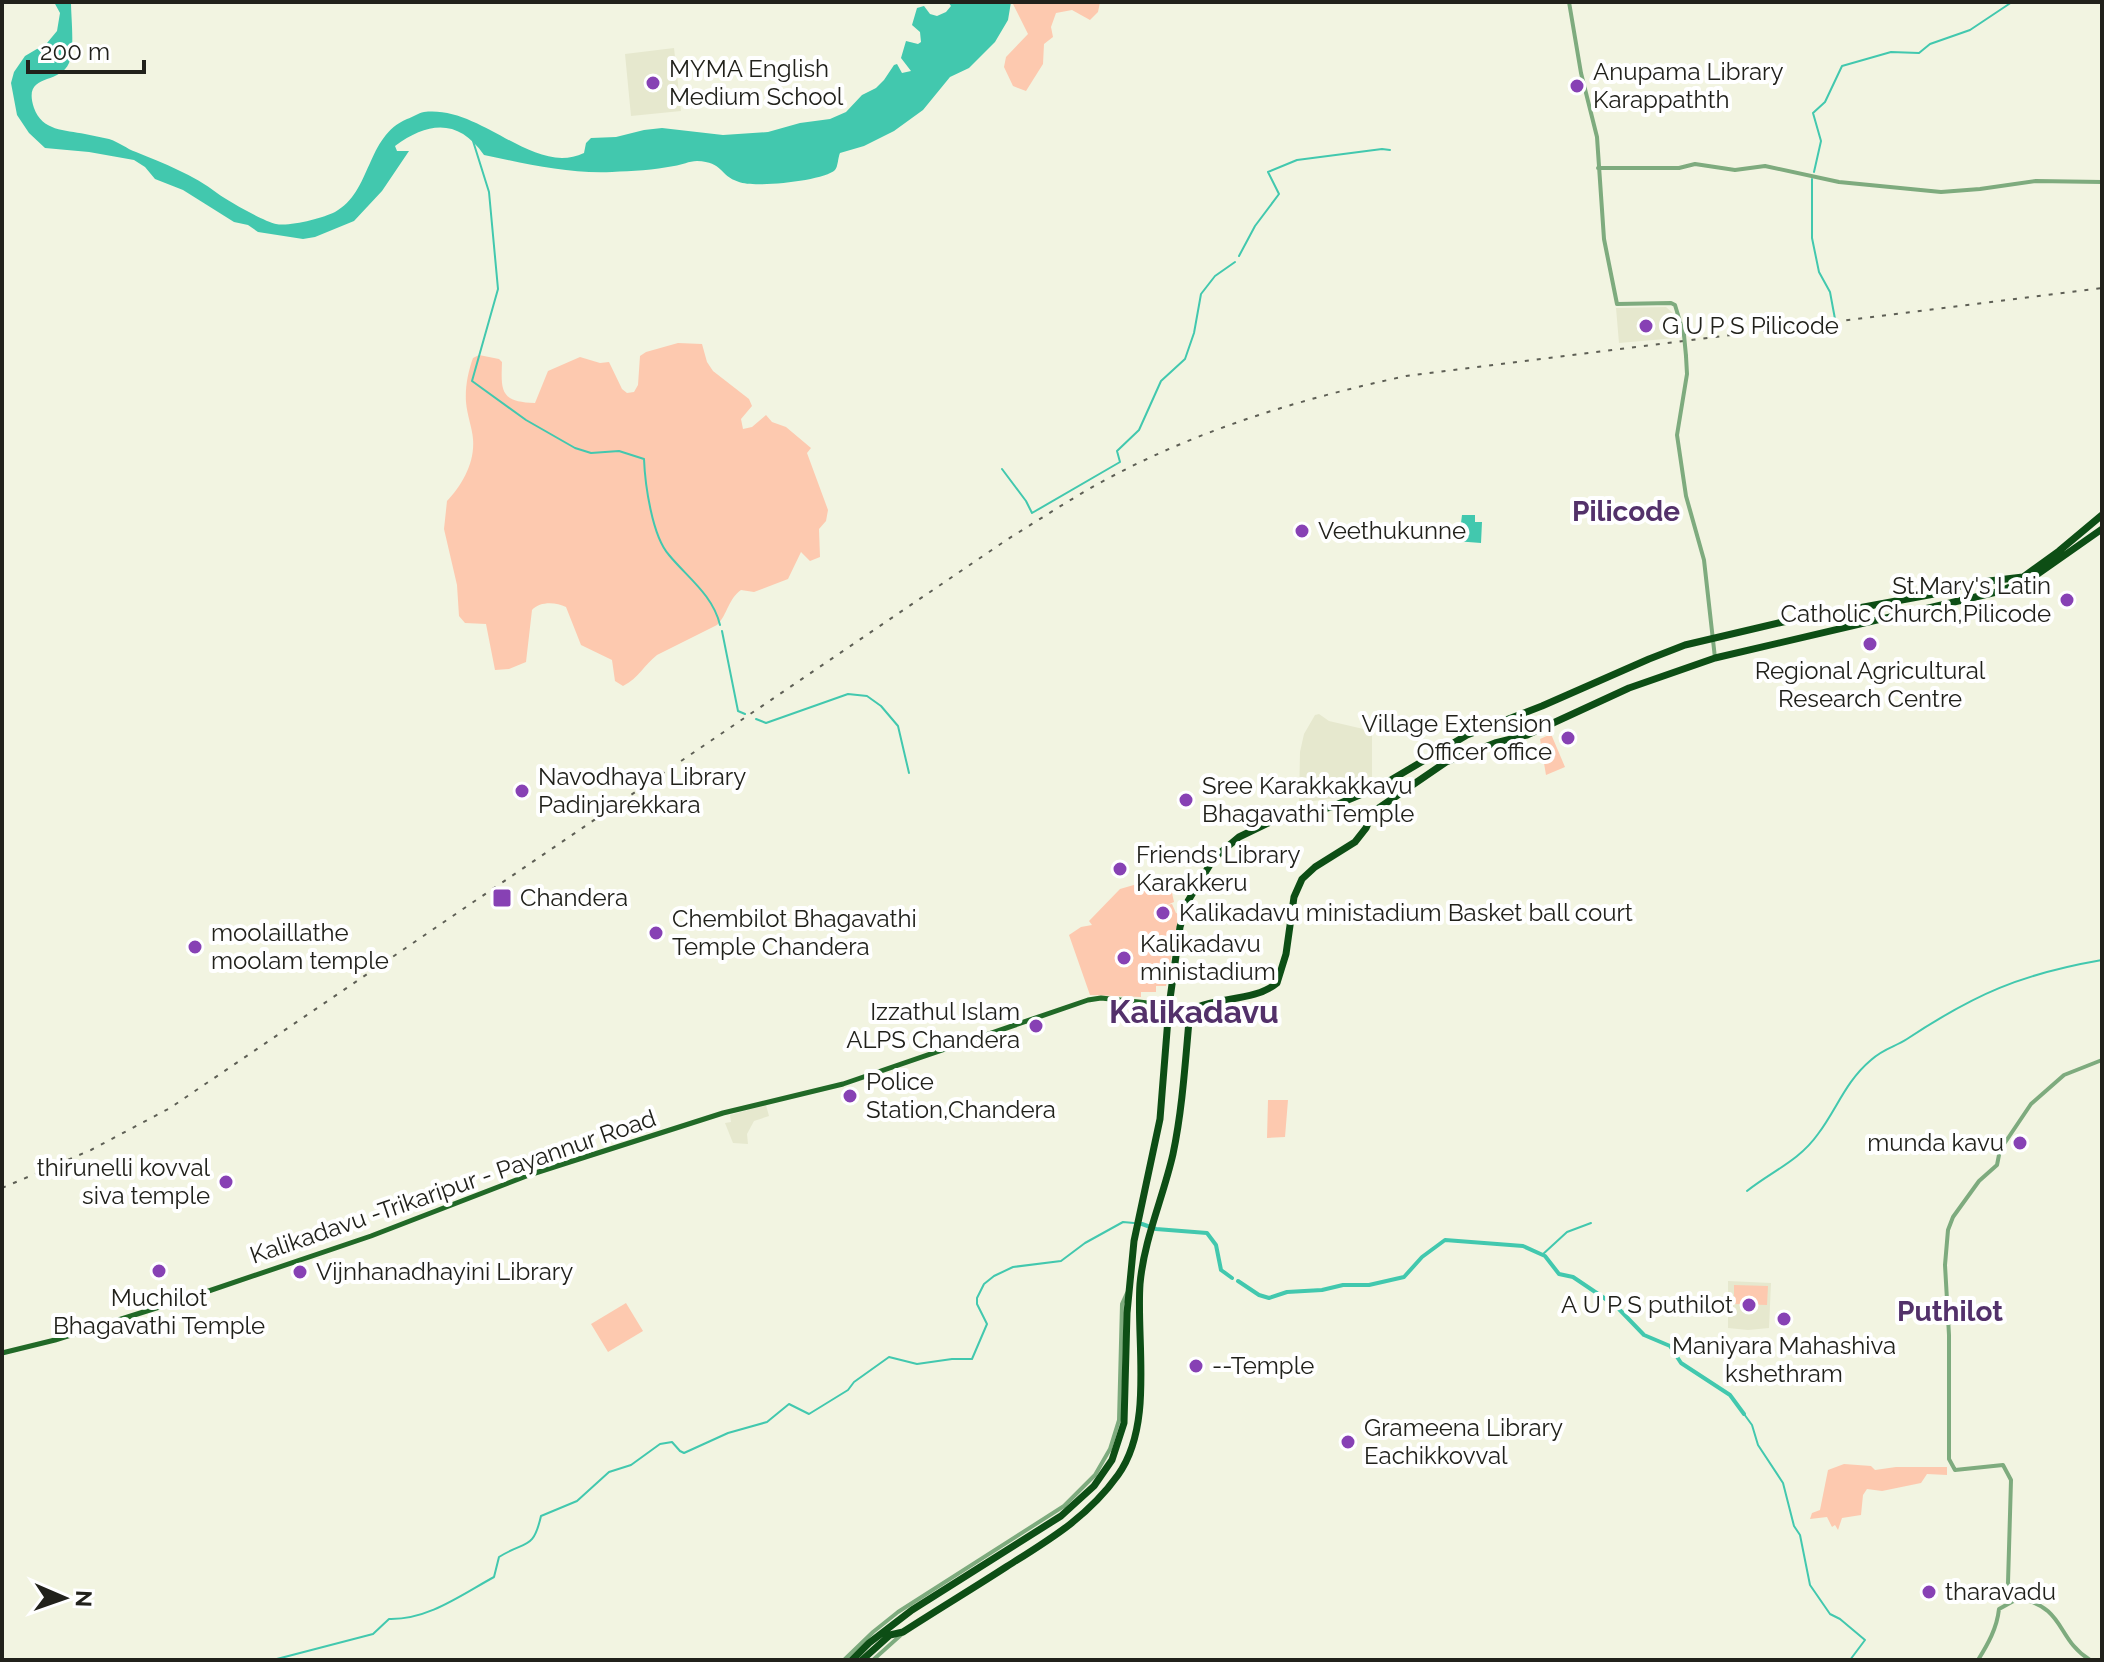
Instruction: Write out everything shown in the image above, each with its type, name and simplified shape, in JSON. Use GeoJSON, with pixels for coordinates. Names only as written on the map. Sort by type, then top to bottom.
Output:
{"type":"FeatureCollection","features":[{"type":"Feature","properties":{"kind":"highway"},"geometry":{"type":"LineString","coordinates":[[852,1660],[901,1618],[1078,1503],[1104,1474],[1115,1451],[1124,1423],[1129,1287],[1134,1241],[1160,1119],[1169,1006],[1180,927],[1188,901],[1214,858],[1239,837],[1268,823],[1331,807],[1379,787],[1467,735],[1649,659],[1712,638],[1797,619],[1934,594],[1972,583],[2023,577],[2102,515]]}},
{"type":"Feature","properties":{"kind":"highway"},"geometry":{"type":"LineString","coordinates":[[862,1660],[890,1635],[903,1632],[1066,1529],[1101,1498],[1121,1472],[1136,1431],[1140,1402],[1140,1285],[1145,1250],[1172,1156],[1181,1111],[1189,1021],[1195,1008],[1206,1003],[1266,991],[1277,983],[1286,954],[1294,897],[1302,879],[1355,842],[1373,812],[1446,762],[1495,743],[1527,735],[1629,688],[1715,658],[2001,591],[2035,576],[2102,529]]}},
{"type":"Feature","properties":{"kind":"main road","name":"Kalikadavu -Trikaripur - Payannur Road"},"geometry":{"type":"LineString","coordinates":[[2,1353],[127,1318],[367,1237],[529,1175],[723,1113],[843,1084],[1088,1000],[1101,998],[1195,1008]]}},
{"type":"Feature","properties":{"kind":"street"},"geometry":{"type":"LineString","coordinates":[[1569,2],[1581,73],[1597,137],[1604,239],[1617,304],[1671,303],[1675,305],[1684,335],[1687,374],[1677,435],[1686,496],[1704,560],[1715,658]]}},
{"type":"Feature","properties":{"kind":"street"},"geometry":{"type":"LineString","coordinates":[[1598,168],[1679,168],[1695,164],[1735,170],[1765,166],[1839,182],[1941,192],[2036,181],[2102,182]]}},
{"type":"Feature","properties":{"kind":"street"},"geometry":{"type":"LineString","coordinates":[[2090,1660],[2072,1646],[2053,1613],[2019,1598],[2008,1583],[2011,1480],[2008,1472],[2003,1465],[1955,1470],[1949,1459],[1949,1335],[1945,1265],[1948,1230],[1953,1217],[1979,1181],[1997,1165],[2000,1150],[2031,1104],[2064,1075],[2102,1060]]}},
{"type":"Feature","properties":{"kind":"street"},"geometry":{"type":"LineString","coordinates":[[844,1660],[898,1612],[1064,1506],[1095,1475],[1110,1449],[1119,1420],[1122,1304],[1129,1287]]}},
{"type":"Feature","properties":{"kind":"street"},"geometry":{"type":"LineString","coordinates":[[1978,1660],[1988,1645],[1999,1609],[2019,1598]]}},
{"type":"Feature","properties":{"kind":"street"},"geometry":{"type":"LineString","coordinates":[[873,1660],[903,1632]]}},
{"type":"Feature","properties":{"kind":"shaded area"},"geometry":{"type":"Polygon","coordinates":[[[1012,2],[1100,2],[1098,12],[1090,20],[1072,10],[1056,13],[1051,27],[1053,37],[1044,44],[1043,64],[1026,91],[1013,86],[1004,67],[1006,57],[1028,34],[1012,2]]]}},
{"type":"Feature","properties":{"kind":"shaded area","name":"MYMA English Medium School"},"geometry":{"type":"Polygon","coordinates":[[[674,48],[681,111],[631,116],[625,54],[674,48]]]}},
{"type":"Feature","properties":{"kind":"shaded area","name":"G U P S Pilicode"},"geometry":{"type":"Polygon","coordinates":[[[1666,307],[1674,314],[1676,338],[1619,343],[1616,308],[1666,307]]]}},
{"type":"Feature","properties":{"kind":"shaded area"},"geometry":{"type":"Polygon","coordinates":[[[678,343],[702,344],[713,371],[749,399],[752,406],[741,419],[743,429],[752,427],[766,415],[811,448],[807,453],[828,510],[826,521],[819,529],[820,557],[810,561],[801,552],[788,579],[754,592],[741,590],[717,625],[657,655],[623,686],[615,681],[612,660],[581,645],[566,607],[553,603],[539,605],[532,610],[526,662],[509,669],[495,670],[486,624],[465,623],[459,616],[457,585],[444,529],[447,501],[462,481],[472,457],[473,439],[466,396],[473,358],[479,355],[499,359],[502,362],[505,393],[515,400],[535,403],[548,371],[580,357],[600,363],[609,362],[622,389],[627,393],[634,392],[638,385],[640,356],[678,343]]]}},
{"type":"Feature","properties":{"kind":"shaded area"},"geometry":{"type":"Polygon","coordinates":[[[1319,714],[1329,721],[1372,731],[1372,793],[1299,803],[1300,752],[1304,734],[1315,715],[1319,714]]]}},
{"type":"Feature","properties":{"kind":"shaded area"},"geometry":{"type":"Polygon","coordinates":[[[1551,734],[1565,767],[1546,775],[1540,739],[1551,734]]]}},
{"type":"Feature","properties":{"kind":"shaded area"},"geometry":{"type":"Polygon","coordinates":[[[1168,875],[1174,902],[1167,905],[1172,904],[1179,914],[1166,986],[1156,986],[1156,992],[1141,992],[1141,997],[1090,995],[1069,935],[1081,927],[1092,925],[1089,921],[1120,889],[1168,875]]]}},
{"type":"Feature","properties":{"kind":"shaded area"},"geometry":{"type":"Polygon","coordinates":[[[1268,1100],[1288,1100],[1285,1137],[1267,1138],[1268,1100]]]}},
{"type":"Feature","properties":{"kind":"shaded area"},"geometry":{"type":"Polygon","coordinates":[[[766,1105],[769,1116],[754,1121],[747,1134],[748,1144],[733,1143],[725,1123],[731,1122],[730,1115],[766,1105]]]}},
{"type":"Feature","properties":{"kind":"shaded area","name":"A U P S puthilot"},"geometry":{"type":"Polygon","coordinates":[[[1728,1281],[1771,1283],[1769,1328],[1728,1328],[1728,1281]]]}},
{"type":"Feature","properties":{"kind":"shaded area"},"geometry":{"type":"Polygon","coordinates":[[[1734,1285],[1768,1286],[1767,1305],[1734,1304],[1734,1285]]]}},
{"type":"Feature","properties":{"kind":"shaded area"},"geometry":{"type":"Polygon","coordinates":[[[626,1303],[643,1331],[608,1352],[591,1324],[626,1303]]]}},
{"type":"Feature","properties":{"kind":"shaded area"},"geometry":{"type":"Polygon","coordinates":[[[1844,1464],[1871,1466],[1875,1470],[1947,1467],[1947,1475],[1927,1474],[1921,1483],[1882,1491],[1867,1489],[1863,1495],[1861,1515],[1842,1518],[1838,1530],[1835,1525],[1832,1527],[1827,1517],[1810,1519],[1812,1513],[1820,1510],[1828,1470],[1844,1464]]]}},
{"type":"Feature","properties":{"kind":"water"},"geometry":{"type":"Polygon","coordinates":[[[54,2],[71,2],[72,50],[64,70],[33,89],[34,108],[43,121],[55,128],[113,140],[188,175],[255,215],[282,225],[323,217],[347,203],[384,138],[394,127],[422,113],[445,113],[466,119],[526,149],[565,158],[584,153],[586,143],[591,138],[616,137],[644,130],[662,128],[723,135],[768,132],[830,119],[846,112],[862,95],[876,88],[894,65],[897,64],[902,73],[911,71],[901,58],[906,41],[921,42],[920,32],[912,25],[917,8],[924,6],[930,14],[937,16],[951,6],[948,2],[1011,2],[1008,20],[995,42],[969,68],[950,77],[923,110],[894,131],[864,146],[840,153],[836,169],[828,174],[788,182],[747,184],[727,176],[717,166],[697,161],[635,171],[564,170],[484,155],[464,135],[454,130],[432,128],[395,146],[397,151],[409,151],[382,191],[354,221],[303,239],[258,232],[248,225],[234,222],[183,190],[155,179],[134,160],[45,148],[29,133],[17,115],[11,83],[14,72],[25,56],[47,43],[57,31],[60,13],[54,2]]]}},
{"type":"Feature","properties":{"kind":"water"},"geometry":{"type":"Polygon","coordinates":[[[1462,515],[1475,515],[1475,522],[1482,522],[1481,543],[1455,541],[1451,527],[1461,523],[1462,515]]]}},
{"type":"Feature","properties":{"kind":"waterway"},"geometry":{"type":"LineString","coordinates":[[1814,172],[1821,141],[1813,113],[1825,102],[1842,66],[1891,52],[1919,53],[1930,44],[1970,30],[2012,2]]}},
{"type":"Feature","properties":{"kind":"waterway"},"geometry":{"type":"LineString","coordinates":[[473,141],[489,192],[498,289],[472,381],[526,420],[575,448],[591,453],[619,451],[644,459],[648,495],[658,536],[669,555],[706,595],[720,625]]}},
{"type":"Feature","properties":{"kind":"waterway"},"geometry":{"type":"LineString","coordinates":[[1239,256],[1255,226],[1279,194],[1268,172],[1297,160],[1390,150]]}},
{"type":"Feature","properties":{"kind":"waterway"},"geometry":{"type":"LineString","coordinates":[[1812,179],[1812,238],[1819,272],[1830,292],[1835,319]]}},
{"type":"Feature","properties":{"kind":"waterway"},"geometry":{"type":"LineString","coordinates":[[1002,469],[1032,513],[1120,462],[1117,451],[1139,430],[1161,381],[1185,359],[1194,333],[1201,294],[1215,276],[1235,262]]}},
{"type":"Feature","properties":{"kind":"waterway"},"geometry":{"type":"LineString","coordinates":[[722,631],[738,711],[745,714]]}},
{"type":"Feature","properties":{"kind":"waterway"},"geometry":{"type":"LineString","coordinates":[[756,719],[766,723],[848,694],[867,696],[881,706],[898,726],[909,773]]}},
{"type":"Feature","properties":{"kind":"waterway"},"geometry":{"type":"LineString","coordinates":[[1747,1191],[1794,1159],[1811,1143],[1854,1077],[1880,1053],[2000,988],[2047,972],[2102,960]]}},
{"type":"Feature","properties":{"kind":"waterway"},"geometry":{"type":"LineString","coordinates":[[273,1660],[373,1634],[389,1619],[431,1611],[457,1598],[494,1577],[499,1557],[531,1540],[541,1516],[577,1501],[609,1472],[631,1465],[660,1444],[672,1442],[684,1453],[728,1433],[767,1422],[789,1404],[809,1414],[848,1390],[854,1382],[889,1357],[917,1364],[972,1359],[987,1324],[977,1304],[984,1284],[1013,1267],[1061,1261],[1085,1243],[1123,1222],[1134,1223]]}},
{"type":"Feature","properties":{"kind":"waterway"},"geometry":{"type":"LineString","coordinates":[[1542,1255],[1567,1232],[1591,1223]]}},
{"type":"Feature","properties":{"kind":"waterway"},"geometry":{"type":"LineString","coordinates":[[1142,1224],[1156,1229],[1207,1233],[1216,1245],[1221,1270],[1232,1278]]}},
{"type":"Feature","properties":{"kind":"waterway"},"geometry":{"type":"LineString","coordinates":[[1238,1281],[1269,1298],[1287,1292],[1369,1285],[1404,1277],[1422,1257],[1445,1240],[1523,1246],[1545,1256],[1559,1274],[1573,1277],[1616,1306],[1644,1335],[1670,1346],[1681,1363],[1730,1395],[1744,1414]]}},
{"type":"Feature","properties":{"kind":"waterway"},"geometry":{"type":"LineString","coordinates":[[1744,1414],[1752,1425],[1758,1445],[1783,1483],[1794,1526],[1800,1535],[1810,1585],[1830,1614],[1865,1640],[1850,1660]]}},
{"type":"Feature","properties":{"kind":"railway"},"geometry":{"type":"LineString","coordinates":[[2,1188],[91,1150],[170,1108],[1008,539],[1096,485],[1170,448],[1286,406],[1406,376],[2102,288]]}},
{"type":"Feature","properties":{"kind":"place","name":"MYMA English Medium School"},"geometry":{"type":"Point","coordinates":[653,83]}},
{"type":"Feature","properties":{"kind":"place","name":"Anupama Library Karappathth"},"geometry":{"type":"Point","coordinates":[1577,86]}},
{"type":"Feature","properties":{"kind":"place","name":"G U P S Pilicode"},"geometry":{"type":"Point","coordinates":[1646,326]}},
{"type":"Feature","properties":{"kind":"place","name":"Veethukunne"},"geometry":{"type":"Point","coordinates":[1302,531]}},
{"type":"Feature","properties":{"kind":"place","name":"St.Mary's Latin Catholic Church,Pilicode"},"geometry":{"type":"Point","coordinates":[2067,600]}},
{"type":"Feature","properties":{"kind":"place","name":"Regional Agricultural Research Centre"},"geometry":{"type":"Point","coordinates":[1870,644]}},
{"type":"Feature","properties":{"kind":"place","name":"Village Extension Officer office"},"geometry":{"type":"Point","coordinates":[1568,738]}},
{"type":"Feature","properties":{"kind":"place","name":"Navodhaya Library Padinjarekkara"},"geometry":{"type":"Point","coordinates":[522,791]}},
{"type":"Feature","properties":{"kind":"place","name":"Sree Karakkakkavu Bhagavathi Temple"},"geometry":{"type":"Point","coordinates":[1186,800]}},
{"type":"Feature","properties":{"kind":"place","name":"Friends Library Karakkeru"},"geometry":{"type":"Point","coordinates":[1120,869]}},
{"type":"Feature","properties":{"kind":"place","name":"Chandera"},"geometry":{"type":"Point","coordinates":[502,898]}},
{"type":"Feature","properties":{"kind":"place","name":"Kalikadavu ministadium Basket ball court"},"geometry":{"type":"Point","coordinates":[1163,913]}},
{"type":"Feature","properties":{"kind":"place","name":"Chembilot Bhagavathi Temple Chandera"},"geometry":{"type":"Point","coordinates":[656,933]}},
{"type":"Feature","properties":{"kind":"place","name":"moolaillathe moolam temple"},"geometry":{"type":"Point","coordinates":[195,947]}},
{"type":"Feature","properties":{"kind":"place","name":"Kalikadavu ministadium"},"geometry":{"type":"Point","coordinates":[1124,958]}},
{"type":"Feature","properties":{"kind":"place","name":"Izzathul Islam ALPS Chandera"},"geometry":{"type":"Point","coordinates":[1036,1026]}},
{"type":"Feature","properties":{"kind":"place","name":"Police Station,Chandera"},"geometry":{"type":"Point","coordinates":[850,1096]}},
{"type":"Feature","properties":{"kind":"place","name":"munda kavu"},"geometry":{"type":"Point","coordinates":[2020,1143]}},
{"type":"Feature","properties":{"kind":"place","name":"thirunelli kovval siva temple"},"geometry":{"type":"Point","coordinates":[226,1182]}},
{"type":"Feature","properties":{"kind":"place","name":"Muchilot Bhagavathi Temple"},"geometry":{"type":"Point","coordinates":[159,1271]}},
{"type":"Feature","properties":{"kind":"place","name":"Vijnhanadhayini Library"},"geometry":{"type":"Point","coordinates":[300,1272]}},
{"type":"Feature","properties":{"kind":"place","name":"A U P S puthilot"},"geometry":{"type":"Point","coordinates":[1749,1305]}},
{"type":"Feature","properties":{"kind":"place","name":"Maniyara Mahashiva kshethram"},"geometry":{"type":"Point","coordinates":[1784,1319]}},
{"type":"Feature","properties":{"kind":"place","name":"--Temple"},"geometry":{"type":"Point","coordinates":[1196,1366]}},
{"type":"Feature","properties":{"kind":"place","name":"Grameena Library Eachikkovval"},"geometry":{"type":"Point","coordinates":[1348,1442]}},
{"type":"Feature","properties":{"kind":"place","name":"tharavadu"},"geometry":{"type":"Point","coordinates":[1929,1592]}},
{"type":"Feature","properties":{"kind":"district","name":"Pilicode"},"geometry":{"type":"Point","coordinates":[1626,511]}},
{"type":"Feature","properties":{"kind":"district","name":"Kalikadavu"},"geometry":{"type":"Point","coordinates":[1194,1012]}},
{"type":"Feature","properties":{"kind":"district","name":"Puthilot"},"geometry":{"type":"Point","coordinates":[1950,1311]}}]}
